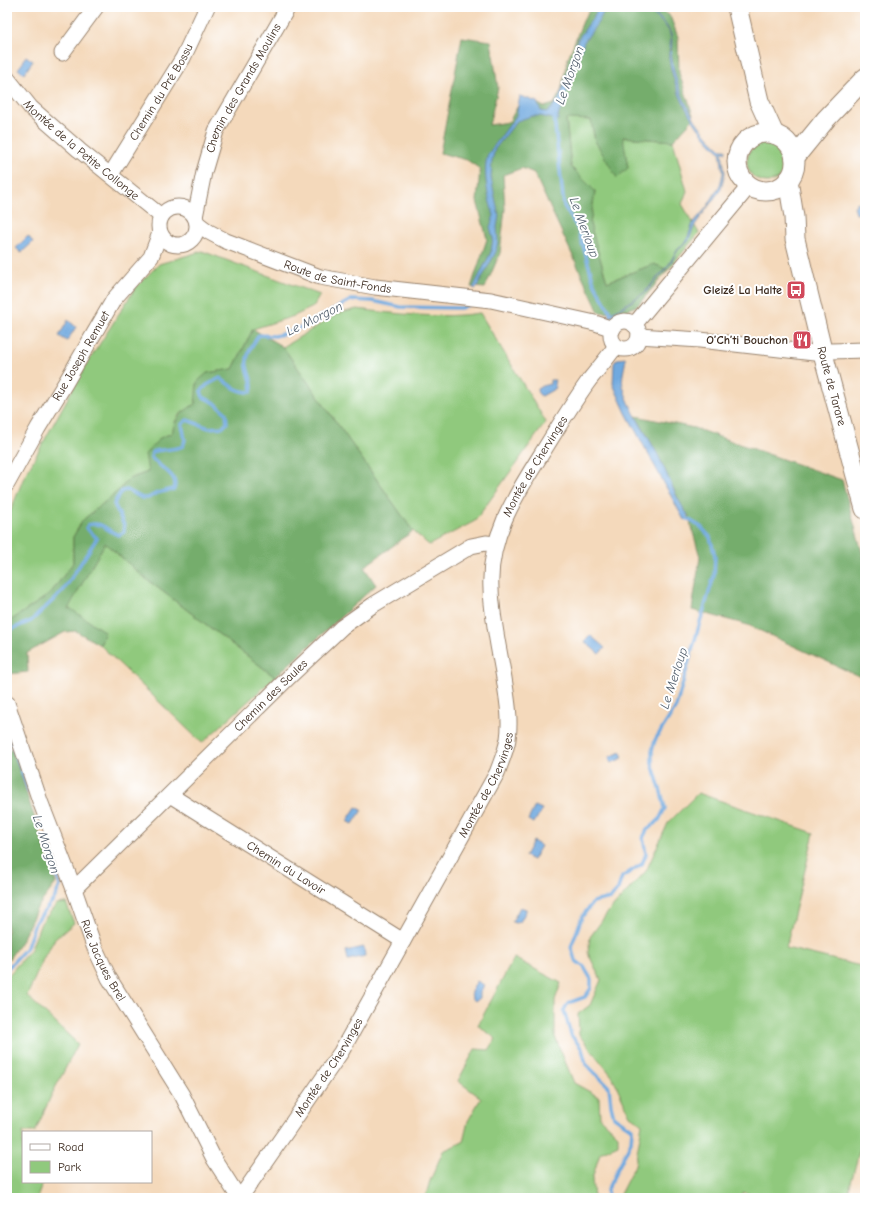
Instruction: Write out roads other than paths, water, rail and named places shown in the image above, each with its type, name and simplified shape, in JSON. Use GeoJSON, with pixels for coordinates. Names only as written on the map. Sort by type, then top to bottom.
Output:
{"type":"FeatureCollection","features":[{"type":"Feature","properties":{"kind":"main road"},"geometry":{"type":"LineString","coordinates":[[737,7],[759,101],[770,135]]}},
{"type":"Feature","properties":{"kind":"main road"},"geometry":{"type":"LineString","coordinates":[[795,157],[826,119],[865,78]]}},
{"type":"Feature","properties":{"kind":"main road"},"geometry":{"type":"LineString","coordinates":[[770,135],[788,142],[793,150],[795,166],[792,174],[780,185],[761,190],[750,185],[742,176],[738,162],[742,146],[748,139],[770,135],[826,119]]}},
{"type":"Feature","properties":{"kind":"main road","name":"Route de Tarare"},"geometry":{"type":"LineString","coordinates":[[780,185],[794,217],[795,240],[865,509]]}},
{"type":"Feature","properties":{"kind":"street"},"geometry":{"type":"LineString","coordinates":[[62,53],[96,7]]}},
{"type":"Feature","properties":{"kind":"street","name":"Chemin du Pré Bossu"},"geometry":{"type":"LineString","coordinates":[[111,174],[183,58],[207,7]]}},
{"type":"Feature","properties":{"kind":"street","name":"Chemin des Grands Moulins"},"geometry":{"type":"LineString","coordinates":[[196,220],[204,172],[216,131],[288,7]]}},
{"type":"Feature","properties":{"kind":"street","name":"Montée de la Petite Collonge"},"geometry":{"type":"LineString","coordinates":[[7,78],[31,108],[79,150],[162,216]]}},
{"type":"Feature","properties":{"kind":"street","name":"Chemin des Grands Moulins"},"geometry":{"type":"LineString","coordinates":[[175,207],[186,199],[204,172]]}},
{"type":"Feature","properties":{"kind":"street"},"geometry":{"type":"LineString","coordinates":[[637,330],[750,185]]}},
{"type":"Feature","properties":{"kind":"street"},"geometry":{"type":"LineString","coordinates":[[175,207],[187,208],[196,220],[197,229],[195,235],[192,239],[180,244],[166,241],[160,233],[159,223],[162,216],[169,208],[175,207]]}},
{"type":"Feature","properties":{"kind":"street","name":"Route de Saint-Fonds"},"geometry":{"type":"LineString","coordinates":[[196,220],[209,232],[226,241],[320,277],[375,287],[453,294],[492,300],[595,323],[613,329]]}},
{"type":"Feature","properties":{"kind":"street","name":"Rue Joseph Remuet"},"geometry":{"type":"LineString","coordinates":[[7,484],[38,428],[114,299],[151,257],[160,233]]}},
{"type":"Feature","properties":{"kind":"street","name":"Route de Saint-Fonds"},"geometry":{"type":"LineString","coordinates":[[151,257],[180,244],[208,240],[226,241]]}},
{"type":"Feature","properties":{"kind":"street"},"geometry":{"type":"LineString","coordinates":[[621,322],[630,322],[637,330],[638,342],[631,348],[622,349],[616,346],[612,340],[613,329],[621,322]]}},
{"type":"Feature","properties":{"kind":"street"},"geometry":{"type":"LineString","coordinates":[[637,330],[711,341],[824,354],[831,352],[865,350]]}},
{"type":"Feature","properties":{"kind":"street","name":"Montée de Chervinges"},"geometry":{"type":"LineString","coordinates":[[239,1198],[341,1052],[425,899],[488,790],[496,773],[506,746],[509,726],[507,698],[494,627],[490,588],[495,544],[504,517],[519,488],[578,397],[616,346]]}},
{"type":"Feature","properties":{"kind":"street","name":"Chemin des Saules"},"geometry":{"type":"LineString","coordinates":[[74,889],[288,678],[342,627],[373,605],[471,546],[486,543],[495,544]]}},
{"type":"Feature","properties":{"kind":"street","name":"Rue Jacques Brel"},"geometry":{"type":"LineString","coordinates":[[7,703],[40,801],[94,946],[109,978],[182,1095],[214,1159],[239,1198]]}},
{"type":"Feature","properties":{"kind":"street","name":"Chemin du Lavoir"},"geometry":{"type":"LineString","coordinates":[[170,795],[403,941]]}},
{"type":"Feature","properties":{"kind":"water"},"geometry":{"type":"Polygon","coordinates":[[[599,7],[606,7],[599,21],[584,42],[558,120],[540,116],[532,116],[517,121],[495,149],[492,161],[491,178],[499,216],[497,227],[498,240],[496,252],[476,289],[473,288],[491,252],[493,238],[490,227],[494,215],[488,194],[486,176],[486,160],[488,154],[516,116],[520,96],[537,102],[541,111],[548,112],[559,99],[578,39],[599,7]]]}},
{"type":"Feature","properties":{"kind":"water"},"geometry":{"type":"Polygon","coordinates":[[[645,7],[648,7],[660,18],[670,32],[672,38],[674,72],[683,97],[695,120],[703,130],[721,149],[726,149],[726,152],[722,152],[725,173],[721,189],[695,225],[688,242],[678,250],[671,263],[646,292],[614,313],[616,316],[610,318],[608,315],[609,314],[644,293],[669,264],[677,250],[686,242],[693,223],[707,207],[720,185],[723,173],[720,152],[701,132],[687,110],[676,85],[669,59],[671,38],[669,31],[661,21],[645,7]]]}},
{"type":"Feature","properties":{"kind":"water"},"geometry":{"type":"Polygon","coordinates":[[[26,56],[33,61],[24,74],[18,69],[26,56]]]}},
{"type":"Feature","properties":{"kind":"water"},"geometry":{"type":"Polygon","coordinates":[[[859,202],[860,205],[865,204],[865,212],[856,214],[854,206],[859,202]]]}},
{"type":"Feature","properties":{"kind":"water"},"geometry":{"type":"Polygon","coordinates":[[[28,236],[33,242],[21,253],[16,248],[28,236]]]}},
{"type":"Feature","properties":{"kind":"water"},"geometry":{"type":"Polygon","coordinates":[[[68,320],[76,327],[67,341],[59,336],[68,320]]]}},
{"type":"Feature","properties":{"kind":"water"},"geometry":{"type":"Polygon","coordinates":[[[626,358],[622,379],[626,395],[658,455],[679,501],[688,515],[684,520],[626,413],[613,384],[614,363],[617,359],[626,358]]]}},
{"type":"Feature","properties":{"kind":"water"},"geometry":{"type":"Polygon","coordinates":[[[550,380],[555,380],[554,384],[556,388],[542,396],[540,395],[537,389],[550,384],[550,380]]]}},
{"type":"Feature","properties":{"kind":"water"},"geometry":{"type":"Polygon","coordinates":[[[590,635],[605,648],[599,654],[585,642],[590,635]]]}},
{"type":"Feature","properties":{"kind":"water"},"geometry":{"type":"Polygon","coordinates":[[[621,752],[623,758],[611,763],[609,757],[621,752]]]}},
{"type":"Feature","properties":{"kind":"water"},"geometry":{"type":"Polygon","coordinates":[[[535,806],[542,809],[534,823],[528,820],[535,806]]]}},
{"type":"Feature","properties":{"kind":"water"},"geometry":{"type":"Polygon","coordinates":[[[356,807],[362,810],[353,824],[347,821],[356,807]]]}},
{"type":"Feature","properties":{"kind":"water"},"geometry":{"type":"Polygon","coordinates":[[[533,841],[541,846],[533,860],[525,856],[533,841]]]}},
{"type":"Feature","properties":{"kind":"water"},"geometry":{"type":"Polygon","coordinates":[[[520,907],[526,909],[526,911],[520,922],[512,922],[520,907]]]}},
{"type":"Feature","properties":{"kind":"water"},"geometry":{"type":"Polygon","coordinates":[[[364,947],[365,956],[348,960],[346,951],[364,947]]]}},
{"type":"Feature","properties":{"kind":"water"},"geometry":{"type":"Polygon","coordinates":[[[477,981],[484,985],[480,993],[480,998],[476,1001],[472,999],[471,992],[477,981]]]}},
{"type":"Feature","properties":{"kind":"waterway","name":"Le Merloup"},"geometry":{"type":"LineString","coordinates":[[554,117],[564,206],[578,229],[594,283],[613,317]]}},
{"type":"Feature","properties":{"kind":"waterway","name":"Le Morgon"},"geometry":{"type":"LineString","coordinates":[[7,631],[31,621],[63,591],[97,538],[86,528],[88,525],[98,524],[119,535],[124,532],[124,525],[114,504],[122,491],[127,490],[142,498],[148,498],[157,493],[174,489],[174,480],[168,472],[151,457],[152,452],[183,446],[185,440],[182,424],[187,420],[209,428],[223,427],[227,423],[226,413],[215,403],[203,397],[201,391],[207,385],[220,378],[238,390],[251,392],[252,383],[247,367],[247,358],[259,335],[275,336],[293,331],[351,300],[372,301],[401,307],[461,308],[471,304],[471,301]]}},
{"type":"Feature","properties":{"kind":"waterway","name":"Le Merloup"},"geometry":{"type":"LineString","coordinates":[[608,1198],[607,1190],[631,1142],[632,1129],[614,1117],[609,1087],[586,1064],[582,1049],[571,1035],[564,1010],[568,1003],[585,997],[591,988],[591,979],[584,967],[575,960],[571,947],[582,917],[593,902],[611,898],[618,889],[622,877],[642,864],[646,854],[643,838],[647,830],[659,820],[665,808],[652,763],[652,751],[655,740],[676,707],[714,576],[715,556],[710,537],[701,527],[686,518],[684,515]]}},
{"type":"Feature","properties":{"kind":"waterway","name":"Le Morgon"},"geometry":{"type":"LineString","coordinates":[[7,731],[29,792]]}},
{"type":"Feature","properties":{"kind":"waterway","name":"Le Morgon"},"geometry":{"type":"LineString","coordinates":[[7,969],[27,947],[35,923],[54,899],[60,886],[51,850]]}},
{"type":"Feature","properties":{"kind":"place","name":"Gleizé La Halte"},"geometry":{"type":"Point","coordinates":[796,290]}},
{"type":"Feature","properties":{"kind":"place","name":"O’Ch’ti Bouchon"},"geometry":{"type":"Point","coordinates":[802,340]}}]}
